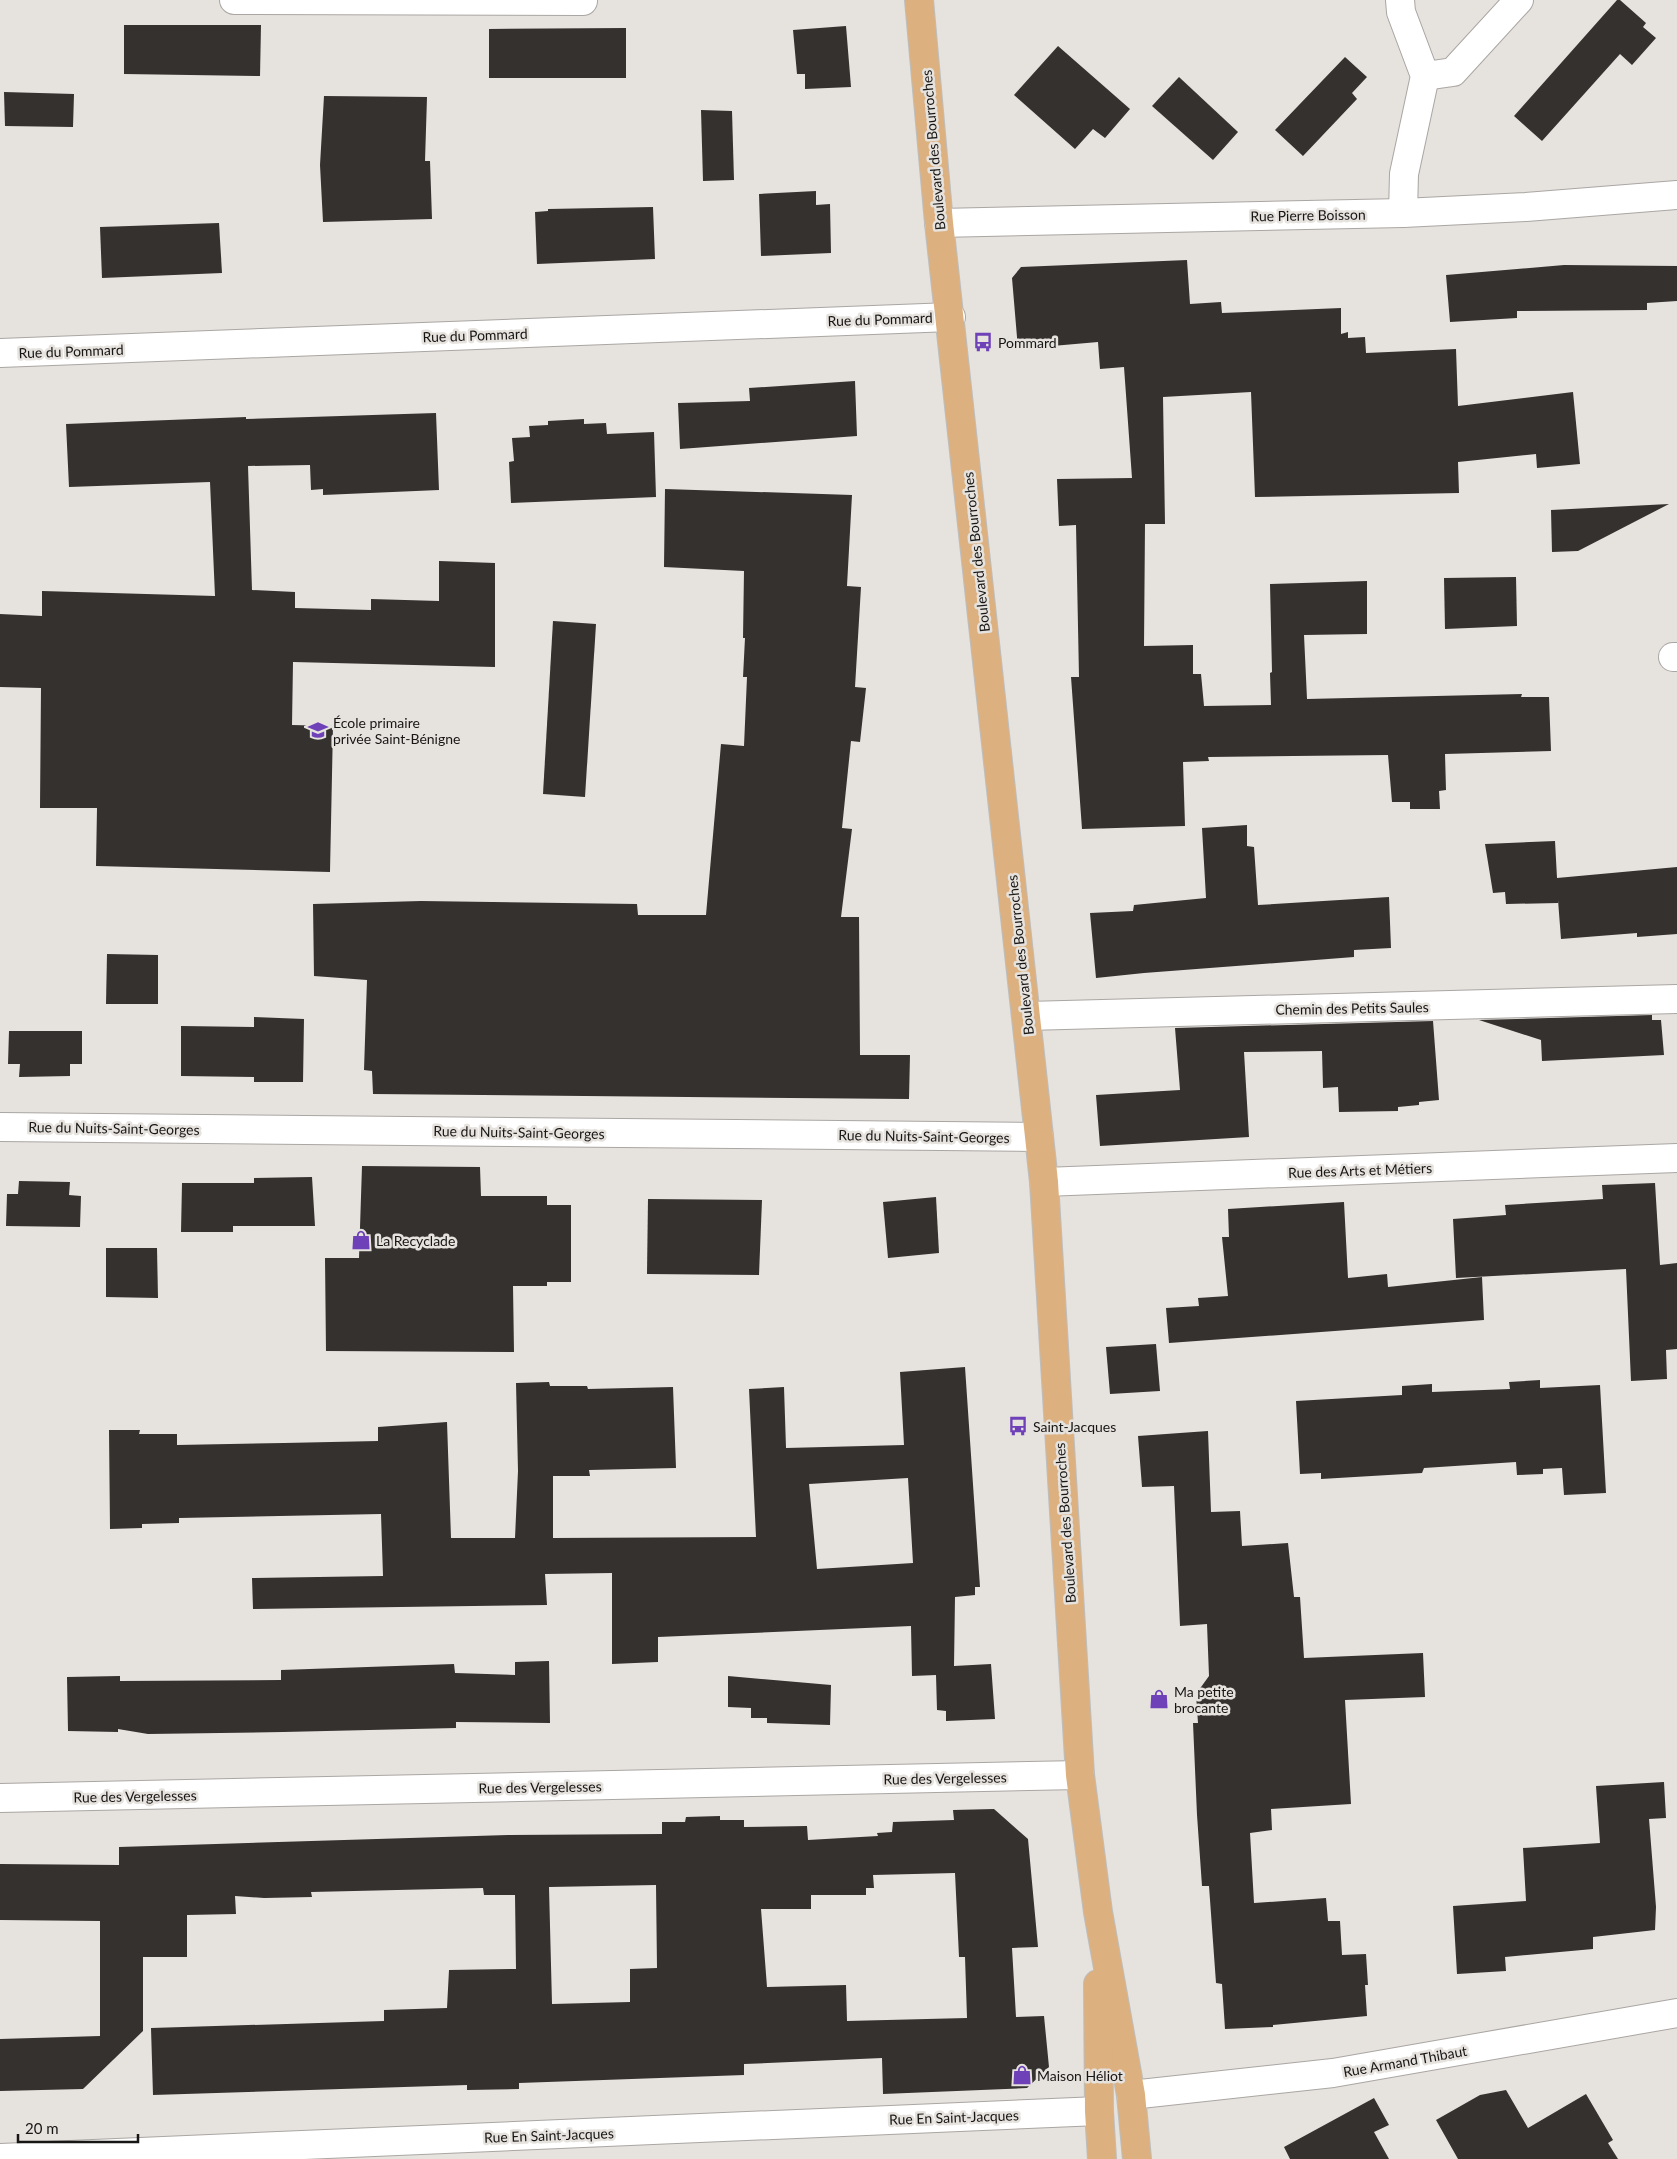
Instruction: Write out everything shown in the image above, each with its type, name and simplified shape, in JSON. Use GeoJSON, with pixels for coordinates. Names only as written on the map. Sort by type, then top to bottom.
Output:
{"type":"FeatureCollection","features":[{"type":"Feature","properties":{"kind":"main road","name":"Boulevard des Bourroches"},"geometry":{"type":"LineString","coordinates":[[919,0],[939,224],[951,317],[1044,1182],[1080,1775],[1098,1912],[1131,2095],[1138,2159]]}},
{"type":"Feature","properties":{"kind":"main road","name":"Boulevard des Bourroches"},"geometry":{"type":"LineString","coordinates":[[1098,1912],[1099,2111],[1102,2159]]}},
{"type":"Feature","properties":{"kind":"street"},"geometry":{"type":"LineString","coordinates":[[234,0],[582,1]]}},
{"type":"Feature","properties":{"kind":"street"},"geometry":{"type":"LineString","coordinates":[[1400,0],[1401,12],[1425,76],[1404,174],[1403,212]]}},
{"type":"Feature","properties":{"kind":"street"},"geometry":{"type":"LineString","coordinates":[[1425,76],[1453,72],[1519,0]]}},
{"type":"Feature","properties":{"kind":"street","name":"Rue Pierre Boisson"},"geometry":{"type":"LineString","coordinates":[[939,224],[1403,212],[1526,207],[1677,195]]}},
{"type":"Feature","properties":{"kind":"street","name":"Rue du Pommard"},"geometry":{"type":"LineString","coordinates":[[0,353],[951,317]]}},
{"type":"Feature","properties":{"kind":"street","name":"Chemin des Petits Saules"},"geometry":{"type":"LineString","coordinates":[[1027,1016],[1677,999]]}},
{"type":"Feature","properties":{"kind":"street","name":"Rue du Nuits-Saint-Georges"},"geometry":{"type":"LineString","coordinates":[[0,1127],[1039,1137]]}},
{"type":"Feature","properties":{"kind":"street","name":"Rue des Arts et Métiers"},"geometry":{"type":"LineString","coordinates":[[1044,1182],[1677,1158]]}},
{"type":"Feature","properties":{"kind":"street","name":"Rue des Vergelesses"},"geometry":{"type":"LineString","coordinates":[[0,1798],[1080,1775]]}},
{"type":"Feature","properties":{"kind":"street","name":"Rue Armand Thibaut"},"geometry":{"type":"LineString","coordinates":[[1131,2095],[1333,2074],[1677,2012]]}},
{"type":"Feature","properties":{"kind":"street","name":"Rue En Saint-Jacques"},"geometry":{"type":"LineString","coordinates":[[0,2158],[1099,2111]]}},
{"type":"Feature","properties":{"kind":"building"},"geometry":{"type":"Polygon","coordinates":[[[1617,0],[1620,0],[1646,23],[1643,27],[1656,38],[1632,65],[1620,54],[1542,141],[1514,116],[1617,0]]]}},
{"type":"Feature","properties":{"kind":"building"},"geometry":{"type":"Polygon","coordinates":[[[124,25],[261,25],[260,76],[124,74],[124,25]]]}},
{"type":"Feature","properties":{"kind":"building"},"geometry":{"type":"Polygon","coordinates":[[[846,26],[851,87],[805,89],[805,74],[797,74],[793,30],[846,26]]]}},
{"type":"Feature","properties":{"kind":"building"},"geometry":{"type":"Polygon","coordinates":[[[626,28],[626,78],[489,78],[489,29],[626,28]]]}},
{"type":"Feature","properties":{"kind":"building"},"geometry":{"type":"Polygon","coordinates":[[[1058,46],[1130,109],[1105,138],[1093,129],[1075,149],[1014,95],[1058,46]]]}},
{"type":"Feature","properties":{"kind":"building"},"geometry":{"type":"Polygon","coordinates":[[[1345,57],[1367,77],[1352,93],[1357,99],[1303,156],[1275,130],[1345,57]]]}},
{"type":"Feature","properties":{"kind":"building"},"geometry":{"type":"Polygon","coordinates":[[[1179,77],[1238,132],[1213,160],[1152,106],[1179,77]]]}},
{"type":"Feature","properties":{"kind":"building"},"geometry":{"type":"Polygon","coordinates":[[[4,92],[74,94],[73,127],[5,126],[4,92]]]}},
{"type":"Feature","properties":{"kind":"building"},"geometry":{"type":"Polygon","coordinates":[[[324,96],[427,97],[425,161],[430,161],[432,219],[323,222],[320,165],[324,96]]]}},
{"type":"Feature","properties":{"kind":"building"},"geometry":{"type":"Polygon","coordinates":[[[701,110],[732,111],[734,180],[703,181],[701,110]]]}},
{"type":"Feature","properties":{"kind":"building"},"geometry":{"type":"Polygon","coordinates":[[[816,191],[816,205],[830,204],[831,253],[761,256],[759,194],[816,191]]]}},
{"type":"Feature","properties":{"kind":"building"},"geometry":{"type":"Polygon","coordinates":[[[653,207],[655,259],[537,264],[535,212],[548,211],[548,209],[653,207]]]}},
{"type":"Feature","properties":{"kind":"building"},"geometry":{"type":"Polygon","coordinates":[[[219,223],[222,273],[102,278],[100,227],[219,223]]]}},
{"type":"Feature","properties":{"kind":"building"},"geometry":{"type":"Polygon","coordinates":[[[1187,260],[1190,304],[1221,302],[1222,313],[1341,308],[1341,334],[1348,332],[1348,338],[1365,337],[1366,353],[1456,349],[1458,406],[1573,392],[1580,464],[1537,468],[1536,454],[1458,462],[1459,493],[1255,497],[1251,392],[1163,397],[1165,524],[1145,524],[1144,646],[1193,645],[1193,674],[1201,674],[1204,706],[1271,705],[1270,584],[1367,581],[1367,634],[1304,635],[1307,699],[1522,694],[1521,697],[1549,697],[1551,751],[1445,754],[1446,790],[1439,791],[1440,809],[1410,809],[1410,802],[1392,802],[1388,755],[1208,757],[1209,761],[1183,762],[1185,826],[1082,829],[1071,677],[1079,677],[1076,525],[1059,526],[1057,479],[1132,478],[1124,367],[1100,369],[1098,342],[1018,349],[1012,278],[1021,267],[1187,260]]]}},
{"type":"Feature","properties":{"kind":"building"},"geometry":{"type":"Polygon","coordinates":[[[1564,265],[1677,266],[1677,301],[1647,303],[1647,310],[1517,311],[1517,318],[1450,322],[1446,275],[1564,265]]]}},
{"type":"Feature","properties":{"kind":"building"},"geometry":{"type":"Polygon","coordinates":[[[855,381],[857,436],[680,449],[678,403],[750,401],[749,388],[855,381]]]}},
{"type":"Feature","properties":{"kind":"building"},"geometry":{"type":"Polygon","coordinates":[[[436,413],[439,490],[323,495],[323,489],[311,490],[310,465],[248,466],[252,590],[295,592],[295,608],[371,610],[371,599],[439,601],[439,561],[495,563],[495,667],[293,662],[292,725],[333,726],[330,872],[96,866],[97,808],[40,808],[41,688],[0,687],[0,614],[42,616],[42,591],[215,596],[210,482],[69,487],[66,424],[246,417],[246,419],[436,413]]]}},
{"type":"Feature","properties":{"kind":"building"},"geometry":{"type":"Polygon","coordinates":[[[584,419],[584,424],[606,423],[607,434],[654,432],[656,497],[511,503],[509,462],[514,461],[512,438],[530,437],[529,426],[548,425],[548,421],[584,419]]]}},
{"type":"Feature","properties":{"kind":"building"},"geometry":{"type":"Polygon","coordinates":[[[665,489],[852,495],[847,586],[861,587],[855,687],[866,688],[860,742],[851,741],[842,828],[852,829],[841,917],[859,917],[860,1055],[910,1055],[909,1099],[373,1094],[372,1071],[364,1070],[367,980],[314,976],[313,904],[421,901],[637,904],[638,915],[706,915],[721,744],[744,746],[747,677],[743,677],[745,638],[743,638],[744,571],[664,567],[665,489]]]}},
{"type":"Feature","properties":{"kind":"building"},"geometry":{"type":"Polygon","coordinates":[[[1669,504],[1578,551],[1552,552],[1551,510],[1669,504]]]}},
{"type":"Feature","properties":{"kind":"building"},"geometry":{"type":"Polygon","coordinates":[[[1516,577],[1517,626],[1445,629],[1444,578],[1516,577]]]}},
{"type":"Feature","properties":{"kind":"building"},"geometry":{"type":"Polygon","coordinates":[[[553,621],[596,624],[585,797],[543,794],[553,621]]]}},
{"type":"Feature","properties":{"kind":"building"},"geometry":{"type":"Polygon","coordinates":[[[1247,825],[1247,846],[1254,847],[1258,905],[1389,897],[1391,948],[1354,950],[1354,957],[1096,978],[1090,913],[1133,911],[1134,905],[1206,898],[1202,828],[1247,825]]]}},
{"type":"Feature","properties":{"kind":"building"},"geometry":{"type":"Polygon","coordinates":[[[1555,841],[1557,878],[1677,867],[1677,934],[1637,937],[1637,933],[1561,939],[1558,900],[1558,903],[1506,904],[1505,892],[1493,893],[1485,844],[1555,841]]]}},
{"type":"Feature","properties":{"kind":"building"},"geometry":{"type":"Polygon","coordinates":[[[107,954],[158,955],[158,1004],[106,1004],[107,954]]]}},
{"type":"Feature","properties":{"kind":"building"},"geometry":{"type":"Polygon","coordinates":[[[1652,1015],[1652,1020],[1661,1020],[1664,1055],[1542,1061],[1541,1040],[1479,1020],[1652,1015]]]}},
{"type":"Feature","properties":{"kind":"building"},"geometry":{"type":"Polygon","coordinates":[[[254,1017],[304,1019],[303,1082],[254,1082],[254,1077],[181,1076],[181,1026],[254,1027],[254,1017]]]}},
{"type":"Feature","properties":{"kind":"building"},"geometry":{"type":"Polygon","coordinates":[[[1433,1021],[1439,1100],[1419,1102],[1419,1105],[1398,1107],[1398,1111],[1339,1112],[1338,1087],[1323,1088],[1322,1051],[1244,1052],[1249,1137],[1100,1146],[1096,1095],[1180,1090],[1175,1028],[1433,1021]]]}},
{"type":"Feature","properties":{"kind":"building"},"geometry":{"type":"Polygon","coordinates":[[[9,1031],[82,1031],[82,1064],[70,1064],[70,1076],[19,1077],[20,1064],[8,1064],[9,1031]]]}},
{"type":"Feature","properties":{"kind":"building"},"geometry":{"type":"Polygon","coordinates":[[[362,1166],[480,1167],[481,1196],[547,1196],[547,1205],[571,1205],[571,1282],[547,1282],[547,1286],[513,1286],[514,1352],[326,1351],[325,1258],[359,1258],[362,1166]]]}},
{"type":"Feature","properties":{"kind":"building"},"geometry":{"type":"Polygon","coordinates":[[[312,1177],[315,1226],[233,1226],[233,1232],[181,1232],[182,1183],[254,1183],[254,1178],[312,1177]]]}},
{"type":"Feature","properties":{"kind":"building"},"geometry":{"type":"Polygon","coordinates":[[[19,1181],[70,1182],[69,1195],[81,1196],[80,1227],[6,1226],[7,1194],[18,1194],[19,1181]]]}},
{"type":"Feature","properties":{"kind":"building"},"geometry":{"type":"Polygon","coordinates":[[[1655,1183],[1660,1265],[1677,1263],[1677,1349],[1666,1350],[1667,1379],[1631,1381],[1626,1269],[1456,1278],[1453,1219],[1506,1215],[1505,1205],[1603,1199],[1602,1185],[1655,1183]]]}},
{"type":"Feature","properties":{"kind":"building"},"geometry":{"type":"Polygon","coordinates":[[[936,1197],[939,1253],[888,1258],[883,1202],[936,1197]]]}},
{"type":"Feature","properties":{"kind":"building"},"geometry":{"type":"Polygon","coordinates":[[[648,1199],[762,1200],[759,1275],[647,1274],[648,1199]]]}},
{"type":"Feature","properties":{"kind":"building"},"geometry":{"type":"Polygon","coordinates":[[[1344,1202],[1348,1278],[1387,1274],[1388,1287],[1482,1277],[1484,1320],[1169,1343],[1166,1308],[1199,1306],[1198,1298],[1228,1296],[1222,1237],[1229,1237],[1228,1209],[1344,1202]]]}},
{"type":"Feature","properties":{"kind":"building"},"geometry":{"type":"Polygon","coordinates":[[[106,1248],[157,1248],[158,1298],[106,1297],[106,1248]]]}},
{"type":"Feature","properties":{"kind":"building"},"geometry":{"type":"Polygon","coordinates":[[[1156,1344],[1160,1391],[1110,1394],[1106,1347],[1156,1344]]]}},
{"type":"Feature","properties":{"kind":"building"},"geometry":{"type":"Polygon","coordinates":[[[965,1367],[980,1587],[975,1587],[975,1595],[955,1597],[954,1666],[991,1664],[995,1719],[946,1721],[946,1711],[937,1710],[936,1675],[912,1676],[911,1626],[658,1637],[658,1662],[612,1664],[612,1573],[545,1574],[547,1605],[253,1609],[252,1578],[383,1576],[381,1514],[179,1518],[179,1523],[142,1524],[142,1528],[110,1529],[109,1430],[140,1430],[139,1434],[177,1434],[177,1445],[378,1441],[378,1427],[447,1422],[451,1538],[515,1538],[518,1471],[516,1383],[549,1382],[550,1386],[587,1386],[588,1389],[673,1387],[676,1468],[589,1470],[590,1476],[553,1476],[553,1538],[756,1537],[749,1389],[784,1387],[786,1448],[904,1445],[900,1372],[965,1367]],[[908,1478],[809,1484],[817,1569],[913,1563],[908,1478]]]}},
{"type":"Feature","properties":{"kind":"building"},"geometry":{"type":"Polygon","coordinates":[[[1540,1380],[1540,1388],[1600,1385],[1606,1493],[1564,1495],[1562,1468],[1543,1469],[1543,1474],[1517,1475],[1516,1462],[1424,1468],[1422,1473],[1321,1479],[1321,1473],[1300,1474],[1296,1401],[1402,1395],[1402,1386],[1432,1384],[1432,1392],[1510,1389],[1509,1382],[1540,1380]]]}},
{"type":"Feature","properties":{"kind":"building"},"geometry":{"type":"Polygon","coordinates":[[[1208,1431],[1211,1512],[1240,1511],[1242,1546],[1288,1543],[1294,1597],[1300,1597],[1304,1658],[1423,1653],[1425,1697],[1345,1700],[1351,1804],[1271,1809],[1272,1830],[1250,1833],[1254,1903],[1326,1898],[1328,1921],[1340,1921],[1342,1955],[1366,1954],[1367,2016],[1273,2025],[1273,2027],[1225,2029],[1222,1984],[1216,1983],[1209,1886],[1202,1886],[1197,1815],[1193,1723],[1198,1723],[1196,1694],[1209,1676],[1207,1624],[1180,1626],[1174,1486],[1142,1487],[1138,1436],[1208,1431]]]}},
{"type":"Feature","properties":{"kind":"building"},"geometry":{"type":"Polygon","coordinates":[[[549,1661],[550,1723],[456,1722],[456,1728],[283,1732],[148,1734],[118,1729],[118,1732],[68,1731],[67,1677],[120,1676],[120,1681],[281,1680],[281,1670],[454,1664],[455,1673],[515,1675],[515,1662],[549,1661]]]}},
{"type":"Feature","properties":{"kind":"building"},"geometry":{"type":"Polygon","coordinates":[[[728,1676],[831,1685],[830,1725],[767,1723],[767,1718],[751,1718],[751,1708],[728,1707],[728,1676]]]}},
{"type":"Feature","properties":{"kind":"building"},"geometry":{"type":"Polygon","coordinates":[[[1664,1782],[1666,1818],[1649,1819],[1656,1907],[1655,1930],[1593,1937],[1593,1949],[1505,1957],[1506,1971],[1457,1974],[1453,1906],[1526,1901],[1523,1848],[1600,1843],[1596,1786],[1664,1782]]]}},
{"type":"Feature","properties":{"kind":"building"},"geometry":{"type":"Polygon","coordinates":[[[994,1809],[1028,1839],[1038,1947],[1012,1948],[1016,2017],[1044,2016],[1049,2067],[1027,2088],[883,2094],[882,2058],[744,2064],[744,2075],[519,2083],[519,2089],[467,2090],[467,2085],[153,2095],[151,2028],[384,2021],[384,2010],[447,2008],[449,1970],[516,1969],[515,1895],[484,1895],[483,1888],[311,1892],[312,1897],[264,1898],[235,1896],[236,1914],[187,1915],[187,1957],[143,1957],[143,2031],[83,2089],[0,2091],[0,2039],[100,2036],[100,1921],[0,1920],[0,1864],[119,1865],[119,1847],[508,1835],[662,1834],[662,1822],[685,1822],[686,1817],[720,1816],[720,1820],[744,1820],[744,1827],[807,1826],[808,1840],[878,1836],[877,1833],[892,1832],[893,1822],[954,1820],[953,1810],[994,1809]],[[955,1873],[873,1875],[874,1888],[866,1888],[866,1895],[811,1895],[811,1909],[761,1909],[767,1987],[846,1985],[847,2021],[967,2018],[965,1957],[959,1957],[955,1873]],[[656,1885],[549,1887],[552,2004],[630,2002],[630,1969],[657,1968],[656,1885]]]}},
{"type":"Feature","properties":{"kind":"building"},"geometry":{"type":"Polygon","coordinates":[[[1506,2090],[1528,2128],[1586,2094],[1613,2140],[1608,2143],[1618,2159],[1458,2159],[1436,2120],[1480,2095],[1506,2090]]]}},
{"type":"Feature","properties":{"kind":"building"},"geometry":{"type":"Polygon","coordinates":[[[1374,2098],[1389,2125],[1374,2132],[1389,2159],[1290,2159],[1284,2147],[1374,2098]]]}},
{"type":"Feature","properties":{"kind":"place","name":"Pommard"},"geometry":{"type":"Point","coordinates":[983,342]}},
{"type":"Feature","properties":{"kind":"place","name":"École primaire privée Saint-Bénigne"},"geometry":{"type":"Point","coordinates":[318,730]}},
{"type":"Feature","properties":{"kind":"place","name":"La Recyclade"},"geometry":{"type":"Point","coordinates":[361,1240]}},
{"type":"Feature","properties":{"kind":"place","name":"Saint-Jacques"},"geometry":{"type":"Point","coordinates":[1018,1426]}},
{"type":"Feature","properties":{"kind":"place","name":"Ma petite brocante"},"geometry":{"type":"Point","coordinates":[1159,1699]}},
{"type":"Feature","properties":{"kind":"place","name":"Maison Héliot"},"geometry":{"type":"Point","coordinates":[1022,2075]}}]}
